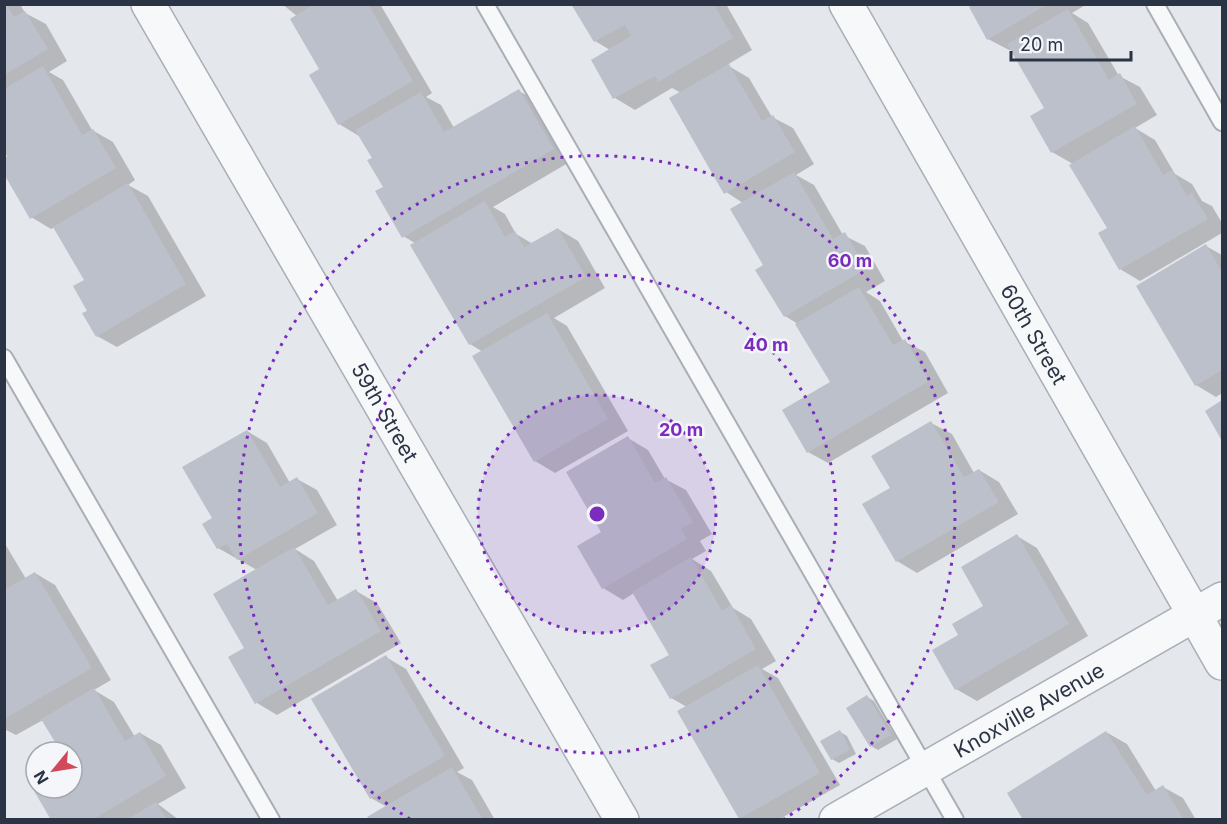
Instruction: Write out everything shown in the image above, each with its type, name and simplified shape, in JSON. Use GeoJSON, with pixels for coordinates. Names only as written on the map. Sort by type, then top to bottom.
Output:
{"type":"FeatureCollection","features":[{"type":"Feature","properties":{"kind":"street","name":"59th Street"},"geometry":{"type":"LineString","coordinates":[[148,4],[622,819]]}},
{"type":"Feature","properties":{"kind":"street","name":"60th Street"},"geometry":{"type":"LineString","coordinates":[[846,4],[1222,663]]}},
{"type":"Feature","properties":{"kind":"street","name":"Knoxville Avenue"},"geometry":{"type":"LineString","coordinates":[[836,819],[1222,599]]}},
{"type":"Feature","properties":{"kind":"lane"},"geometry":{"type":"LineString","coordinates":[[484,4],[955,819]]}},
{"type":"Feature","properties":{"kind":"lane"},"geometry":{"type":"LineString","coordinates":[[1155,4],[1222,122]]}},
{"type":"Feature","properties":{"kind":"lane"},"geometry":{"type":"LineString","coordinates":[[4,358],[271,819]]}},
{"type":"Feature","properties":{"kind":"building"},"geometry":{"type":"Polygon","coordinates":[[[314,4],[368,4],[413,81],[338,125],[309,75],[319,69],[290,19],[314,4]]]}},
{"type":"Feature","properties":{"kind":"building"},"geometry":{"type":"Polygon","coordinates":[[[571,4],[714,4],[733,38],[658,82],[655,76],[613,99],[591,60],[631,36],[625,25],[594,42],[571,4]]]}},
{"type":"Feature","properties":{"kind":"building"},"geometry":{"type":"Polygon","coordinates":[[[973,4],[1048,4],[987,40],[969,7],[973,4]]]}},
{"type":"Feature","properties":{"kind":"building"},"geometry":{"type":"Polygon","coordinates":[[[4,5],[7,5],[14,17],[25,11],[48,49],[4,75],[4,5]]]}},
{"type":"Feature","properties":{"kind":"building"},"geometry":{"type":"Polygon","coordinates":[[[1068,9],[1109,80],[1120,73],[1137,104],[1051,153],[1030,116],[1044,108],[1007,44],[1068,9]]]}},
{"type":"Feature","properties":{"kind":"building"},"geometry":{"type":"Polygon","coordinates":[[[729,64],[762,121],[773,115],[795,152],[724,194],[669,98],[729,64]]]}},
{"type":"Feature","properties":{"kind":"building"},"geometry":{"type":"Polygon","coordinates":[[[43,66],[82,135],[93,129],[116,168],[30,219],[4,174],[4,158],[8,156],[4,151],[4,89],[43,66]]]}},
{"type":"Feature","properties":{"kind":"building"},"geometry":{"type":"Polygon","coordinates":[[[519,89],[554,149],[402,238],[375,191],[383,187],[367,160],[372,158],[355,130],[421,92],[444,132],[519,89]]]}},
{"type":"Feature","properties":{"kind":"building"},"geometry":{"type":"Polygon","coordinates":[[[1135,126],[1163,175],[1172,170],[1187,196],[1192,193],[1208,219],[1119,270],[1098,233],[1107,228],[1069,165],[1135,126]]]}},
{"type":"Feature","properties":{"kind":"building"},"geometry":{"type":"Polygon","coordinates":[[[794,172],[833,239],[845,232],[866,269],[784,317],[755,270],[763,265],[730,209],[794,172]]]}},
{"type":"Feature","properties":{"kind":"building"},"geometry":{"type":"Polygon","coordinates":[[[128,183],[186,284],[96,337],[82,313],[87,311],[73,286],[84,280],[53,227],[128,183]]]}},
{"type":"Feature","properties":{"kind":"building"},"geometry":{"type":"Polygon","coordinates":[[[485,201],[505,237],[515,231],[524,247],[558,228],[586,277],[469,345],[410,245],[485,201]]]}},
{"type":"Feature","properties":{"kind":"building"},"geometry":{"type":"Polygon","coordinates":[[[1206,244],[1222,272],[1222,370],[1195,386],[1136,286],[1206,244]]]}},
{"type":"Feature","properties":{"kind":"building"},"geometry":{"type":"Polygon","coordinates":[[[859,287],[893,345],[905,339],[929,381],[807,453],[782,410],[830,382],[795,324],[859,287]]]}},
{"type":"Feature","properties":{"kind":"building"},"geometry":{"type":"Polygon","coordinates":[[[547,313],[608,419],[534,462],[472,356],[547,313]]]}},
{"type":"Feature","properties":{"kind":"building"},"geometry":{"type":"Polygon","coordinates":[[[1222,400],[1222,441],[1205,411],[1222,400]]]}},
{"type":"Feature","properties":{"kind":"building"},"geometry":{"type":"Polygon","coordinates":[[[931,421],[964,477],[979,469],[999,502],[896,562],[862,504],[890,488],[871,456],[931,421]]]}},
{"type":"Feature","properties":{"kind":"building"},"geometry":{"type":"Polygon","coordinates":[[[247,430],[280,487],[297,477],[318,513],[237,560],[227,544],[217,549],[202,524],[212,518],[182,467],[247,430]]]}},
{"type":"Feature","properties":{"kind":"building"},"geometry":{"type":"Polygon","coordinates":[[[628,436],[655,483],[666,477],[693,522],[681,529],[687,539],[602,589],[577,546],[601,532],[566,472],[628,436]]]}},
{"type":"Feature","properties":{"kind":"building"},"geometry":{"type":"Polygon","coordinates":[[[1017,534],[1069,624],[955,690],[932,650],[958,635],[952,624],[983,606],[961,567],[1017,534]]]}},
{"type":"Feature","properties":{"kind":"building"},"geometry":{"type":"Polygon","coordinates":[[[294,547],[328,605],[356,589],[381,631],[255,704],[228,657],[244,648],[213,594],[294,547]]]}},
{"type":"Feature","properties":{"kind":"building"},"geometry":{"type":"Polygon","coordinates":[[[691,557],[722,611],[731,605],[756,649],[670,699],[650,665],[669,655],[632,592],[691,557]]]}},
{"type":"Feature","properties":{"kind":"building"},"geometry":{"type":"Polygon","coordinates":[[[35,572],[92,668],[4,719],[4,590],[35,572]]]}},
{"type":"Feature","properties":{"kind":"building"},"geometry":{"type":"Polygon","coordinates":[[[386,655],[445,756],[370,799],[311,699],[386,655]]]}},
{"type":"Feature","properties":{"kind":"building"},"geometry":{"type":"Polygon","coordinates":[[[758,665],[820,773],[739,819],[677,711],[758,665]]]}},
{"type":"Feature","properties":{"kind":"building"},"geometry":{"type":"Polygon","coordinates":[[[94,688],[125,741],[140,732],[166,776],[92,820],[51,820],[39,800],[84,800],[84,740],[54,740],[41,719],[94,688]]]}},
{"type":"Feature","properties":{"kind":"building"},"geometry":{"type":"Polygon","coordinates":[[[867,695],[891,735],[870,747],[846,708],[867,695]]]}},
{"type":"Feature","properties":{"kind":"building"},"geometry":{"type":"Polygon","coordinates":[[[840,730],[850,750],[831,760],[820,741],[840,730]]]}},
{"type":"Feature","properties":{"kind":"building"},"geometry":{"type":"Polygon","coordinates":[[[1106,731],[1147,795],[1163,785],[1184,820],[1023,820],[1007,793],[1106,731]]]}},
{"type":"Feature","properties":{"kind":"building"},"geometry":{"type":"Polygon","coordinates":[[[452,767],[483,820],[369,820],[367,817],[452,767]]]}},
{"type":"Feature","properties":{"kind":"building"},"geometry":{"type":"Polygon","coordinates":[[[156,802],[167,820],[126,820],[156,802]]]}}]}
